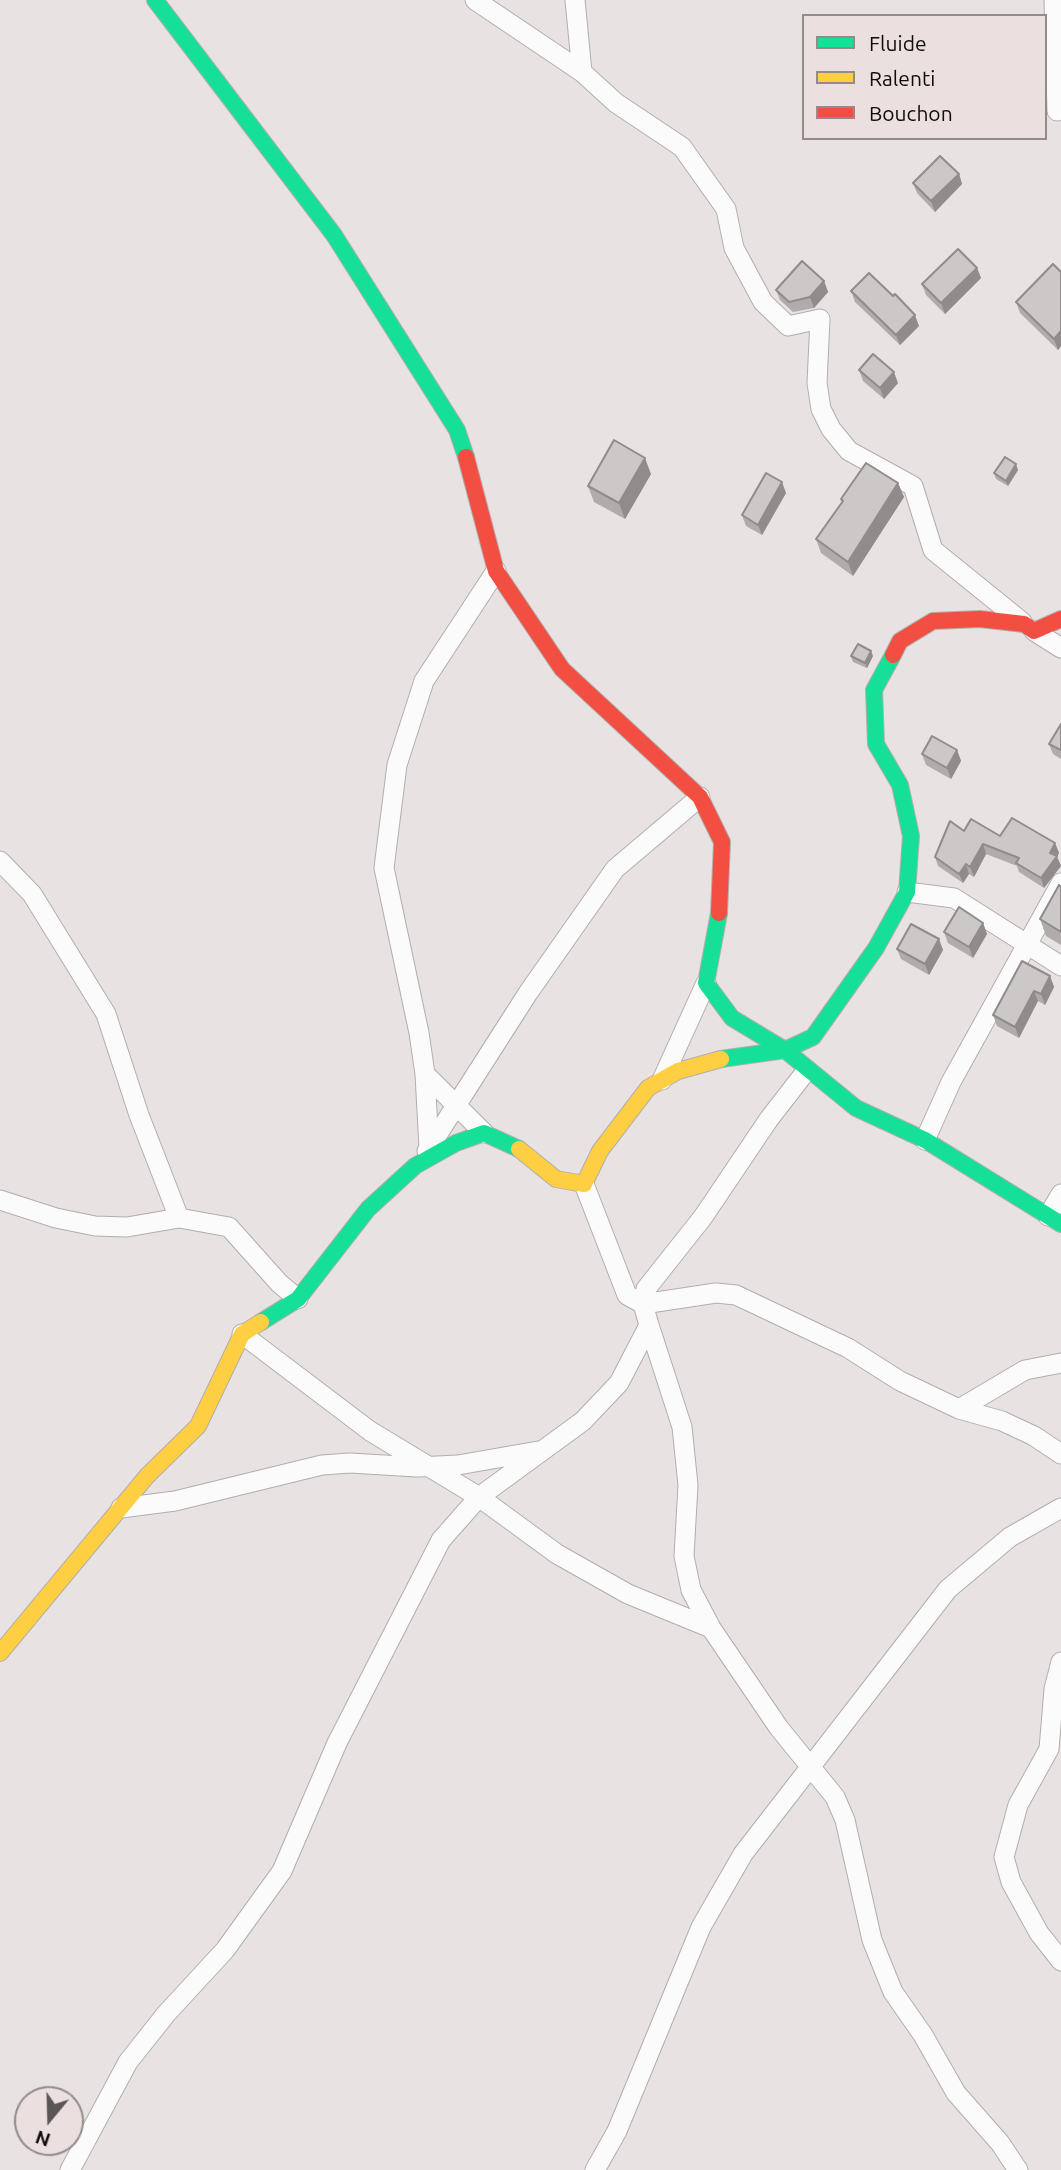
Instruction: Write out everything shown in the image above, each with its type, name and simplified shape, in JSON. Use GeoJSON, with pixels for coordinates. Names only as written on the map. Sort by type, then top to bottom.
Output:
{"type":"FeatureCollection","features":[{"type":"Feature","properties":{"kind":"street"},"geometry":{"type":"LineString","coordinates":[[155,0],[334,235],[457,430],[475,484],[496,571],[562,669],[700,797],[722,842],[719,912],[706,983],[662,1080]]}},
{"type":"Feature","properties":{"kind":"street"},"geometry":{"type":"LineString","coordinates":[[475,0],[582,72],[617,103],[682,147],[726,209],[734,248],[763,302],[788,326],[820,319],[817,383],[821,409],[831,429],[849,451],[913,486],[933,550],[1029,627],[1061,648]]}},
{"type":"Feature","properties":{"kind":"street"},"geometry":{"type":"LineString","coordinates":[[575,0],[582,72]]}},
{"type":"Feature","properties":{"kind":"street"},"geometry":{"type":"LineString","coordinates":[[1054,0],[1057,111]]}},
{"type":"Feature","properties":{"kind":"street"},"geometry":{"type":"LineString","coordinates":[[429,1148],[425,1074],[384,868],[397,765],[424,681],[496,571]]}},
{"type":"Feature","properties":{"kind":"street"},"geometry":{"type":"LineString","coordinates":[[1061,619],[1029,627],[980,620],[933,621],[900,641],[874,690],[876,744],[900,785],[911,836],[907,892],[876,948],[813,1037],[785,1050],[707,1060],[649,1088],[600,1151],[584,1184],[627,1295],[643,1304],[716,1293],[736,1295],[848,1348],[900,1381],[959,1409],[1002,1421],[1052,1445],[1061,1454]]}},
{"type":"Feature","properties":{"kind":"street"},"geometry":{"type":"LineString","coordinates":[[0,1654],[147,1476],[198,1426],[242,1334],[298,1299],[368,1209],[415,1166],[528,993],[615,869],[700,797]]}},
{"type":"Feature","properties":{"kind":"street"},"geometry":{"type":"LineString","coordinates":[[0,861],[32,894],[106,1014],[139,1115],[179,1218]]}},
{"type":"Feature","properties":{"kind":"street"},"geometry":{"type":"LineString","coordinates":[[925,1140],[951,1082],[1061,883]]}},
{"type":"Feature","properties":{"kind":"street"},"geometry":{"type":"LineString","coordinates":[[907,892],[954,898],[1061,967]]}},
{"type":"Feature","properties":{"kind":"street"},"geometry":{"type":"LineString","coordinates":[[706,983],[732,1018],[785,1050],[856,1108],[925,1140],[1054,1220],[1061,1194]]}},
{"type":"Feature","properties":{"kind":"street"},"geometry":{"type":"LineString","coordinates":[[807,1070],[769,1119],[703,1217],[646,1289],[643,1304],[682,1427],[688,1485],[684,1556],[691,1590],[711,1628],[779,1728],[835,1797],[845,1819],[872,1940],[893,1992],[923,2035],[956,2093],[1000,2143],[1018,2170]]}},
{"type":"Feature","properties":{"kind":"street"},"geometry":{"type":"LineString","coordinates":[[425,1074],[457,1103],[484,1133],[521,1150],[556,1179],[584,1184]]}},
{"type":"Feature","properties":{"kind":"street"},"geometry":{"type":"LineString","coordinates":[[415,1166],[456,1143],[484,1133]]}},
{"type":"Feature","properties":{"kind":"street"},"geometry":{"type":"LineString","coordinates":[[0,1200],[56,1218],[95,1226],[127,1227],[179,1218],[229,1227],[279,1283],[298,1299]]}},
{"type":"Feature","properties":{"kind":"street"},"geometry":{"type":"LineString","coordinates":[[70,2170],[128,2062],[166,2014],[225,1950],[282,1871],[337,1743],[428,1564],[454,1522],[479,1497],[583,1421],[619,1383],[649,1325]]}},
{"type":"Feature","properties":{"kind":"street"},"geometry":{"type":"LineString","coordinates":[[242,1334],[370,1431],[479,1497],[557,1554],[628,1594],[711,1628]]}},
{"type":"Feature","properties":{"kind":"street"},"geometry":{"type":"LineString","coordinates":[[959,1409],[1025,1370],[1061,1363]]}},
{"type":"Feature","properties":{"kind":"street"},"geometry":{"type":"LineString","coordinates":[[121,1508],[188,1498],[322,1465],[458,1465],[543,1450]]}},
{"type":"Feature","properties":{"kind":"street"},"geometry":{"type":"LineString","coordinates":[[595,2170],[617,2130],[701,1927],[743,1854],[809,1765],[948,1590],[1010,1537],[1061,1508]]}},
{"type":"Feature","properties":{"kind":"street"},"geometry":{"type":"LineString","coordinates":[[1061,1662],[1054,1689],[1049,1749],[1018,1805],[1004,1857],[1011,1882],[1039,1933],[1061,1961]]}},
{"type":"Feature","properties":{"kind":"building"},"geometry":{"type":"Polygon","coordinates":[[[940,156],[959,174],[931,201],[913,183],[940,156]]]}},
{"type":"Feature","properties":{"kind":"building"},"geometry":{"type":"Polygon","coordinates":[[[958,249],[977,268],[941,303],[922,284],[958,249]]]}},
{"type":"Feature","properties":{"kind":"building"},"geometry":{"type":"Polygon","coordinates":[[[802,261],[824,281],[810,297],[789,302],[776,290],[802,261]]]}},
{"type":"Feature","properties":{"kind":"building"},"geometry":{"type":"Polygon","coordinates":[[[1053,264],[1061,272],[1061,331],[1054,339],[1016,302],[1053,264]]]}},
{"type":"Feature","properties":{"kind":"building"},"geometry":{"type":"Polygon","coordinates":[[[869,273],[915,315],[896,335],[851,291],[869,273]]]}},
{"type":"Feature","properties":{"kind":"building"},"geometry":{"type":"Polygon","coordinates":[[[873,354],[894,372],[880,388],[859,370],[873,354]]]}},
{"type":"Feature","properties":{"kind":"building"},"geometry":{"type":"Polygon","coordinates":[[[614,440],[645,458],[619,503],[588,486],[614,440]]]}},
{"type":"Feature","properties":{"kind":"building"},"geometry":{"type":"Polygon","coordinates":[[[1005,457],[1016,464],[1006,481],[994,473],[1005,457]]]}},
{"type":"Feature","properties":{"kind":"building"},"geometry":{"type":"Polygon","coordinates":[[[866,463],[898,483],[848,562],[816,539],[866,463]]]}},
{"type":"Feature","properties":{"kind":"building"},"geometry":{"type":"Polygon","coordinates":[[[766,473],[782,482],[758,525],[742,515],[766,473]]]}},
{"type":"Feature","properties":{"kind":"building"},"geometry":{"type":"Polygon","coordinates":[[[858,644],[871,651],[865,663],[851,656],[858,644]]]}},
{"type":"Feature","properties":{"kind":"building"},"geometry":{"type":"Polygon","coordinates":[[[1061,724],[1061,750],[1049,744],[1061,724]]]}},
{"type":"Feature","properties":{"kind":"building"},"geometry":{"type":"Polygon","coordinates":[[[932,736],[957,750],[947,768],[922,754],[932,736]]]}},
{"type":"Feature","properties":{"kind":"building"},"geometry":{"type":"Polygon","coordinates":[[[1012,818],[1055,843],[1050,853],[1057,856],[1041,878],[1016,863],[1019,858],[983,844],[970,867],[966,864],[959,874],[935,857],[950,821],[964,831],[971,819],[1000,836],[1012,818]]]}},
{"type":"Feature","properties":{"kind":"building"},"geometry":{"type":"Polygon","coordinates":[[[1059,885],[1061,887],[1061,932],[1040,919],[1059,885]]]}},
{"type":"Feature","properties":{"kind":"building"},"geometry":{"type":"Polygon","coordinates":[[[959,907],[983,923],[969,947],[944,932],[959,907]]]}},
{"type":"Feature","properties":{"kind":"building"},"geometry":{"type":"Polygon","coordinates":[[[911,924],[939,939],[925,964],[897,949],[911,924]]]}},
{"type":"Feature","properties":{"kind":"building"},"geometry":{"type":"Polygon","coordinates":[[[1022,961],[1050,976],[1041,994],[1034,991],[1015,1027],[993,1015],[1022,961]]]}},
{"type":"Feature","properties":{"kind":"traffic: fast"},"geometry":{"type":"LineString","coordinates":[[155,0],[334,235],[457,430],[466,457]]}},
{"type":"Feature","properties":{"kind":"traffic: fast"},"geometry":{"type":"LineString","coordinates":[[721,1059],[785,1050],[813,1037],[876,948],[907,892],[911,836],[900,785],[876,744],[874,690],[893,655]]}},
{"type":"Feature","properties":{"kind":"traffic: fast"},"geometry":{"type":"LineString","coordinates":[[719,913],[706,983],[732,1018],[785,1050],[856,1108],[925,1140],[1061,1224]]}},
{"type":"Feature","properties":{"kind":"traffic: fast"},"geometry":{"type":"LineString","coordinates":[[261,1322],[298,1299],[368,1209],[415,1166],[456,1143],[484,1133],[519,1149]]}},
{"type":"Feature","properties":{"kind":"traffic: slow"},"geometry":{"type":"LineString","coordinates":[[519,1149],[556,1179],[584,1184],[600,1151],[648,1088],[678,1071],[721,1059]]}},
{"type":"Feature","properties":{"kind":"traffic: slow"},"geometry":{"type":"LineString","coordinates":[[0,1653],[147,1476],[198,1426],[242,1334],[261,1322]]}},
{"type":"Feature","properties":{"kind":"traffic: jam"},"geometry":{"type":"LineString","coordinates":[[466,457],[496,571],[562,669],[700,797],[722,842],[719,913]]}},
{"type":"Feature","properties":{"kind":"traffic: jam"},"geometry":{"type":"LineString","coordinates":[[893,655],[900,641],[933,621],[980,619],[1024,624],[1034,631],[1061,619]]}}]}
